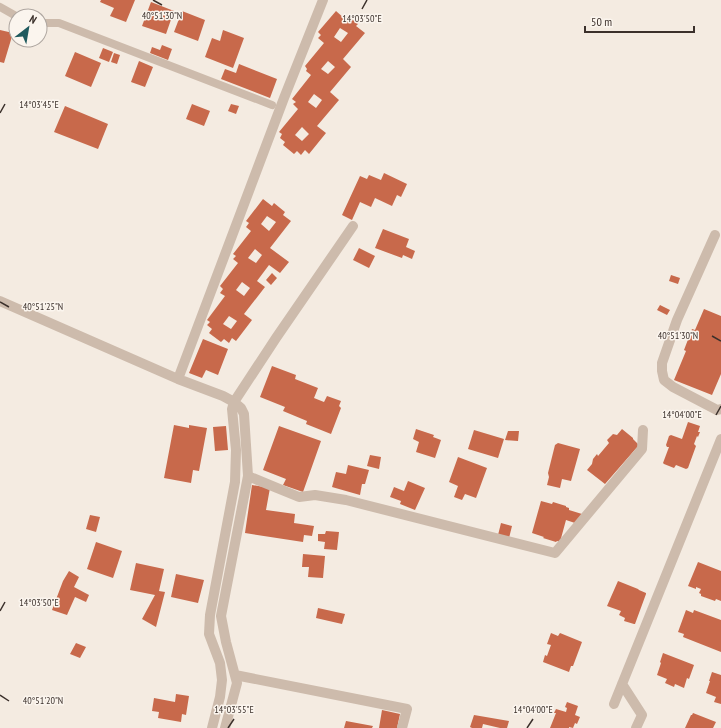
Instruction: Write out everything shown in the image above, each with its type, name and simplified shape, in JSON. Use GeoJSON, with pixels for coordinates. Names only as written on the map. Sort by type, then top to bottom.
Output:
{"type":"FeatureCollection","features":[{"type":"Feature","properties":{"kind":"street"},"geometry":{"type":"LineString","coordinates":[[178,379],[284,98],[323,0]]}},
{"type":"Feature","properties":{"kind":"street"},"geometry":{"type":"LineString","coordinates":[[212,728],[220,697],[222,680],[220,664],[209,634],[210,615],[235,482],[236,450],[232,409],[234,402],[353,226]]}},
{"type":"Feature","properties":{"kind":"street"},"geometry":{"type":"LineString","coordinates":[[715,235],[677,320],[662,363],[662,371],[664,380],[673,387],[718,410],[721,409]]}},
{"type":"Feature","properties":{"kind":"street"},"geometry":{"type":"LineString","coordinates":[[0,301],[178,379],[217,393],[234,402],[241,408],[244,414],[248,476],[221,616],[237,683],[225,728]]}},
{"type":"Feature","properties":{"kind":"street"},"geometry":{"type":"LineString","coordinates":[[248,476],[300,497],[315,495],[346,500],[555,553],[642,449],[643,430]]}},
{"type":"Feature","properties":{"kind":"street"},"geometry":{"type":"LineString","coordinates":[[614,704],[721,439]]}},
{"type":"Feature","properties":{"kind":"street"},"geometry":{"type":"LineString","coordinates":[[235,675],[407,709],[402,728]]}},
{"type":"Feature","properties":{"kind":"street"},"geometry":{"type":"LineString","coordinates":[[622,684],[642,714],[636,728]]}},
{"type":"Feature","properties":{"kind":"lane"},"geometry":{"type":"LineString","coordinates":[[48,23],[59,23],[272,105]]}},
{"type":"Feature","properties":{"kind":"building"},"geometry":{"type":"Polygon","coordinates":[[[101,0],[135,0],[126,22],[110,16],[114,8],[100,2],[101,0]]]}},
{"type":"Feature","properties":{"kind":"building"},"geometry":{"type":"Polygon","coordinates":[[[151,2],[174,11],[166,34],[142,26],[151,2]]]}},
{"type":"Feature","properties":{"kind":"building"},"geometry":{"type":"Polygon","coordinates":[[[182,11],[205,20],[198,41],[174,32],[182,11]]]}},
{"type":"Feature","properties":{"kind":"building"},"geometry":{"type":"Polygon","coordinates":[[[336,11],[345,19],[348,16],[358,24],[356,26],[365,33],[343,59],[351,67],[330,92],[339,100],[317,126],[326,133],[309,154],[305,150],[301,155],[297,151],[294,154],[283,145],[285,142],[280,138],[282,134],[279,132],[298,109],[293,104],[296,102],[292,99],[311,75],[306,71],[307,69],[305,66],[324,43],[318,38],[321,35],[318,32],[336,11]],[[340,28],[334,37],[341,42],[348,33],[340,28]],[[328,61],[321,69],[328,74],[335,67],[328,61]],[[314,94],[308,102],[316,108],[322,100],[314,94]],[[302,127],[295,135],[302,141],[309,134],[302,127]]]}},
{"type":"Feature","properties":{"kind":"building"},"geometry":{"type":"Polygon","coordinates":[[[0,30],[8,32],[8,48],[4,63],[0,62],[0,30]]]}},
{"type":"Feature","properties":{"kind":"building"},"geometry":{"type":"Polygon","coordinates":[[[223,30],[244,38],[233,68],[205,57],[212,38],[220,41],[223,30]]]}},
{"type":"Feature","properties":{"kind":"building"},"geometry":{"type":"Polygon","coordinates":[[[162,45],[172,49],[168,60],[150,53],[152,47],[160,50],[162,45]]]}},
{"type":"Feature","properties":{"kind":"building"},"geometry":{"type":"Polygon","coordinates":[[[103,48],[113,52],[109,62],[99,58],[103,48]]]}},
{"type":"Feature","properties":{"kind":"building"},"geometry":{"type":"Polygon","coordinates":[[[75,52],[101,63],[91,87],[65,76],[75,52]]]}},
{"type":"Feature","properties":{"kind":"building"},"geometry":{"type":"Polygon","coordinates":[[[114,53],[120,55],[117,64],[111,62],[114,53]]]}},
{"type":"Feature","properties":{"kind":"building"},"geometry":{"type":"Polygon","coordinates":[[[139,61],[153,67],[145,87],[131,82],[139,61]]]}},
{"type":"Feature","properties":{"kind":"building"},"geometry":{"type":"Polygon","coordinates":[[[239,64],[277,79],[270,98],[221,79],[225,69],[236,73],[239,64]]]}},
{"type":"Feature","properties":{"kind":"building"},"geometry":{"type":"Polygon","coordinates":[[[192,104],[210,111],[204,126],[186,119],[192,104]]]}},
{"type":"Feature","properties":{"kind":"building"},"geometry":{"type":"Polygon","coordinates":[[[231,104],[239,106],[236,114],[228,111],[231,104]]]}},
{"type":"Feature","properties":{"kind":"building"},"geometry":{"type":"Polygon","coordinates":[[[65,106],[108,124],[98,149],[54,132],[65,106]]]}},
{"type":"Feature","properties":{"kind":"building"},"geometry":{"type":"Polygon","coordinates":[[[384,173],[407,184],[401,197],[397,195],[392,206],[375,198],[371,207],[360,202],[352,220],[342,215],[360,176],[367,179],[369,175],[381,180],[384,173]]]}},
{"type":"Feature","properties":{"kind":"building"},"geometry":{"type":"Polygon","coordinates":[[[263,199],[272,206],[274,203],[285,212],[283,215],[291,221],[270,248],[289,262],[280,273],[269,265],[257,281],[265,287],[244,314],[252,320],[236,341],[232,338],[229,343],[224,339],[221,342],[209,333],[212,329],[207,325],[210,322],[207,320],[225,296],[220,293],[223,289],[220,286],[238,263],[233,259],[236,256],[233,254],[251,231],[246,227],[249,223],[246,221],[263,199]],[[267,216],[261,224],[269,231],[276,222],[267,216]],[[255,249],[248,258],[256,263],[262,255],[255,249]],[[242,282],[236,290],[244,296],[250,288],[242,282]],[[229,316],[223,324],[231,329],[237,321],[229,316]]]}},
{"type":"Feature","properties":{"kind":"building"},"geometry":{"type":"Polygon","coordinates":[[[383,229],[409,239],[406,247],[415,251],[412,259],[403,255],[402,258],[375,248],[383,229]]]}},
{"type":"Feature","properties":{"kind":"building"},"geometry":{"type":"Polygon","coordinates":[[[359,248],[375,256],[369,268],[353,260],[359,248]]]}},
{"type":"Feature","properties":{"kind":"building"},"geometry":{"type":"Polygon","coordinates":[[[272,273],[277,278],[271,285],[266,280],[272,273]]]}},
{"type":"Feature","properties":{"kind":"building"},"geometry":{"type":"Polygon","coordinates":[[[671,275],[680,278],[678,284],[669,281],[671,275]]]}},
{"type":"Feature","properties":{"kind":"building"},"geometry":{"type":"Polygon","coordinates":[[[660,305],[670,310],[667,315],[657,310],[660,305]]]}},
{"type":"Feature","properties":{"kind":"building"},"geometry":{"type":"Polygon","coordinates":[[[704,309],[721,316],[721,374],[712,395],[674,380],[686,351],[684,350],[692,329],[695,330],[704,309]]]}},
{"type":"Feature","properties":{"kind":"building"},"geometry":{"type":"Polygon","coordinates":[[[203,339],[228,349],[218,375],[206,370],[202,378],[189,373],[203,339]]]}},
{"type":"Feature","properties":{"kind":"building"},"geometry":{"type":"Polygon","coordinates":[[[272,366],[296,375],[295,379],[318,388],[314,398],[324,402],[327,396],[341,401],[339,406],[341,408],[331,434],[306,424],[307,421],[283,411],[285,407],[260,397],[272,366]]]}},
{"type":"Feature","properties":{"kind":"building"},"geometry":{"type":"Polygon","coordinates":[[[688,422],[700,426],[698,432],[700,432],[694,444],[696,446],[688,468],[686,469],[676,465],[674,468],[664,464],[663,463],[669,447],[666,445],[669,436],[671,435],[682,439],[688,422]]]}},
{"type":"Feature","properties":{"kind":"building"},"geometry":{"type":"Polygon","coordinates":[[[174,425],[189,428],[189,425],[207,428],[199,471],[193,470],[191,483],[164,478],[174,425]]]}},
{"type":"Feature","properties":{"kind":"building"},"geometry":{"type":"Polygon","coordinates":[[[226,426],[228,450],[215,451],[213,427],[226,426]]]}},
{"type":"Feature","properties":{"kind":"building"},"geometry":{"type":"Polygon","coordinates":[[[279,426],[321,441],[303,492],[283,485],[286,479],[263,470],[279,426]]]}},
{"type":"Feature","properties":{"kind":"building"},"geometry":{"type":"Polygon","coordinates":[[[416,429],[434,435],[433,437],[441,440],[435,458],[416,452],[419,442],[413,439],[416,429]]]}},
{"type":"Feature","properties":{"kind":"building"},"geometry":{"type":"Polygon","coordinates":[[[622,429],[639,445],[605,484],[587,470],[597,454],[598,456],[609,443],[607,440],[613,434],[617,435],[622,429]]]}},
{"type":"Feature","properties":{"kind":"building"},"geometry":{"type":"Polygon","coordinates":[[[474,430],[504,439],[498,458],[468,449],[474,430]]]}},
{"type":"Feature","properties":{"kind":"building"},"geometry":{"type":"Polygon","coordinates":[[[508,431],[519,431],[518,441],[505,440],[508,431]]]}},
{"type":"Feature","properties":{"kind":"building"},"geometry":{"type":"Polygon","coordinates":[[[558,443],[580,449],[571,481],[562,479],[560,488],[547,485],[549,477],[548,473],[555,445],[558,443]]]}},
{"type":"Feature","properties":{"kind":"building"},"geometry":{"type":"Polygon","coordinates":[[[370,455],[381,457],[379,469],[367,466],[370,455]]]}},
{"type":"Feature","properties":{"kind":"building"},"geometry":{"type":"Polygon","coordinates":[[[458,457],[487,468],[476,498],[465,494],[462,500],[454,497],[458,486],[449,482],[458,457]]]}},
{"type":"Feature","properties":{"kind":"building"},"geometry":{"type":"Polygon","coordinates":[[[348,465],[369,470],[365,484],[362,484],[360,495],[332,487],[336,472],[346,474],[348,465]]]}},
{"type":"Feature","properties":{"kind":"building"},"geometry":{"type":"Polygon","coordinates":[[[408,481],[425,488],[415,510],[400,504],[401,501],[390,497],[394,487],[404,491],[408,481]]]}},
{"type":"Feature","properties":{"kind":"building"},"geometry":{"type":"Polygon","coordinates":[[[252,485],[270,488],[266,510],[295,514],[294,523],[314,526],[312,536],[304,535],[303,542],[245,533],[252,485]]]}},
{"type":"Feature","properties":{"kind":"building"},"geometry":{"type":"Polygon","coordinates":[[[541,501],[552,504],[553,502],[566,506],[569,510],[582,514],[575,523],[566,520],[560,542],[543,538],[544,537],[532,533],[541,501]]]}},
{"type":"Feature","properties":{"kind":"building"},"geometry":{"type":"Polygon","coordinates":[[[90,515],[100,517],[96,532],[86,529],[90,515]]]}},
{"type":"Feature","properties":{"kind":"building"},"geometry":{"type":"Polygon","coordinates":[[[501,523],[512,526],[509,538],[498,535],[501,523]]]}},
{"type":"Feature","properties":{"kind":"building"},"geometry":{"type":"Polygon","coordinates":[[[326,531],[339,532],[337,550],[324,549],[325,542],[318,541],[318,534],[325,534],[326,531]]]}},
{"type":"Feature","properties":{"kind":"building"},"geometry":{"type":"Polygon","coordinates":[[[96,542],[122,551],[113,578],[87,569],[96,542]]]}},
{"type":"Feature","properties":{"kind":"building"},"geometry":{"type":"Polygon","coordinates":[[[303,554],[325,556],[323,578],[308,577],[309,567],[302,567],[303,554]]]}},
{"type":"Feature","properties":{"kind":"building"},"geometry":{"type":"Polygon","coordinates":[[[698,562],[721,571],[721,601],[716,599],[715,601],[701,596],[699,593],[701,589],[688,586],[698,562]]]}},
{"type":"Feature","properties":{"kind":"building"},"geometry":{"type":"Polygon","coordinates":[[[136,563],[164,569],[159,591],[165,592],[156,627],[142,619],[155,595],[130,590],[136,563]]]}},
{"type":"Feature","properties":{"kind":"building"},"geometry":{"type":"Polygon","coordinates":[[[69,571],[79,577],[74,587],[89,595],[86,602],[75,597],[67,615],[52,610],[63,581],[69,571]]]}},
{"type":"Feature","properties":{"kind":"building"},"geometry":{"type":"Polygon","coordinates":[[[176,574],[204,580],[198,603],[171,597],[176,574]]]}},
{"type":"Feature","properties":{"kind":"building"},"geometry":{"type":"Polygon","coordinates":[[[618,581],[646,593],[635,624],[624,621],[625,618],[619,615],[621,611],[607,606],[618,581]]]}},
{"type":"Feature","properties":{"kind":"building"},"geometry":{"type":"Polygon","coordinates":[[[318,608],[345,614],[342,624],[316,618],[318,608]]]}},
{"type":"Feature","properties":{"kind":"building"},"geometry":{"type":"Polygon","coordinates":[[[686,610],[693,613],[694,610],[721,620],[721,652],[683,637],[684,634],[678,632],[686,610]]]}},
{"type":"Feature","properties":{"kind":"building"},"geometry":{"type":"Polygon","coordinates":[[[551,633],[558,636],[560,633],[582,642],[573,666],[571,666],[569,672],[543,662],[551,645],[547,644],[551,633]]]}},
{"type":"Feature","properties":{"kind":"building"},"geometry":{"type":"Polygon","coordinates":[[[76,643],[86,647],[80,658],[70,654],[76,643]]]}},
{"type":"Feature","properties":{"kind":"building"},"geometry":{"type":"Polygon","coordinates":[[[663,653],[694,665],[689,679],[687,678],[684,688],[675,684],[674,687],[665,683],[667,679],[657,675],[663,653]]]}},
{"type":"Feature","properties":{"kind":"building"},"geometry":{"type":"Polygon","coordinates":[[[712,672],[721,675],[721,704],[714,702],[716,697],[706,693],[712,672]]]}},
{"type":"Feature","properties":{"kind":"building"},"geometry":{"type":"Polygon","coordinates":[[[176,694],[189,696],[186,715],[182,714],[181,722],[158,718],[159,712],[152,711],[154,698],[175,702],[176,694]]]}},
{"type":"Feature","properties":{"kind":"building"},"geometry":{"type":"Polygon","coordinates":[[[567,702],[578,706],[575,715],[580,717],[577,724],[575,723],[573,728],[550,728],[556,713],[554,713],[556,709],[566,712],[567,708],[565,707],[567,702]]]}},
{"type":"Feature","properties":{"kind":"building"},"geometry":{"type":"Polygon","coordinates":[[[382,710],[400,714],[397,728],[379,728],[382,710]]]}},
{"type":"Feature","properties":{"kind":"building"},"geometry":{"type":"Polygon","coordinates":[[[693,713],[716,722],[713,728],[685,728],[693,713]]]}},
{"type":"Feature","properties":{"kind":"building"},"geometry":{"type":"Polygon","coordinates":[[[474,715],[509,721],[507,728],[483,724],[482,728],[472,728],[470,727],[474,715]]]}},
{"type":"Feature","properties":{"kind":"building"},"geometry":{"type":"Polygon","coordinates":[[[346,721],[373,726],[372,728],[344,728],[346,721]]]}}]}
